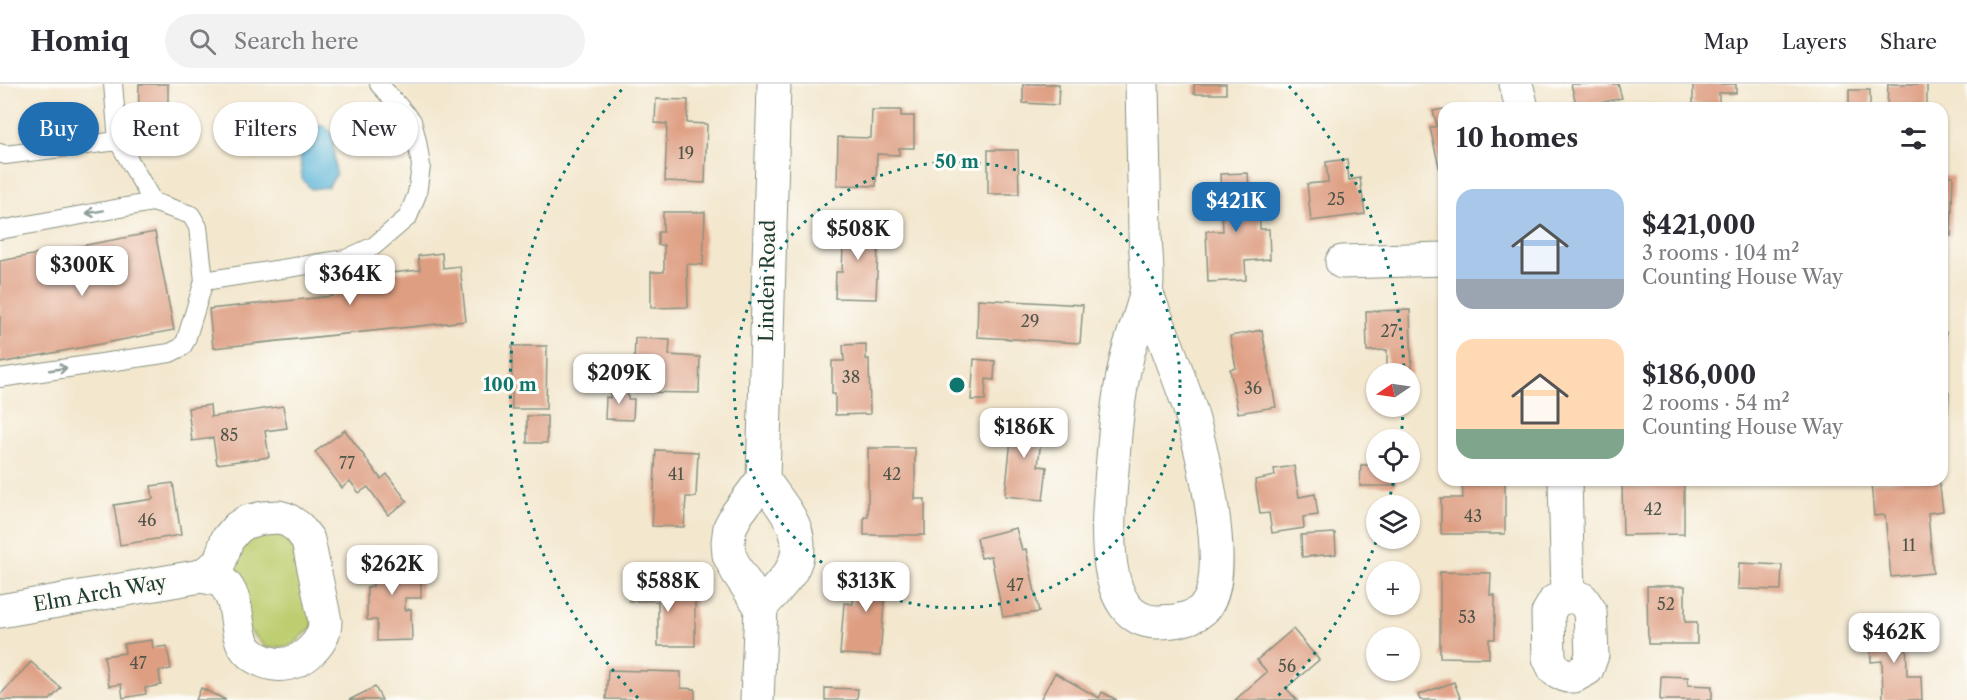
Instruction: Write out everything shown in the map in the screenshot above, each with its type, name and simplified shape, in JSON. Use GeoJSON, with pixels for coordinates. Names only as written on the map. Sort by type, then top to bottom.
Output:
{"type":"FeatureCollection","features":[{"type":"Feature","properties":{"kind":"street","name":"Linden Road"},"geometry":{"type":"LineString","coordinates":[[763,479],[774,84]]}},
{"type":"Feature","properties":{"kind":"street"},"geometry":{"type":"LineString","coordinates":[[1142,84],[1146,292],[1126,357],[1117,410],[1108,543],[1114,580],[1125,605],[1144,620],[1156,622],[1191,617],[1203,609],[1211,597],[1216,579],[1218,556],[1204,468],[1189,406],[1146,292]]}},
{"type":"Feature","properties":{"kind":"street"},"geometry":{"type":"LineString","coordinates":[[1516,84],[1520,102]]}},
{"type":"Feature","properties":{"kind":"street"},"geometry":{"type":"LineString","coordinates":[[1341,262],[1438,259]]}},
{"type":"Feature","properties":{"kind":"street"},"geometry":{"type":"LineString","coordinates":[[757,700],[761,607],[736,571],[729,555],[728,542],[730,527],[737,513],[763,479],[795,526],[798,551],[791,572],[761,607]]}},
{"type":"Feature","properties":{"kind":"street"},"geometry":{"type":"LineString","coordinates":[[1565,486],[1568,596]]}},
{"type":"Feature","properties":{"kind":"street"},"geometry":{"type":"LineString","coordinates":[[271,516],[292,522],[308,540],[325,621],[325,629],[320,640],[301,659],[290,663],[278,664],[255,658],[244,645],[232,600],[225,584],[218,579],[201,576],[219,564],[227,540],[237,528],[246,522],[271,516]]}},
{"type":"Feature","properties":{"kind":"street","name":"Elm Arch Way"},"geometry":{"type":"LineString","coordinates":[[0,611],[201,576]]}},
{"type":"Feature","properties":{"kind":"lane"},"geometry":{"type":"LineString","coordinates":[[113,84],[115,102]]}},
{"type":"Feature","properties":{"kind":"lane"},"geometry":{"type":"LineString","coordinates":[[204,281],[346,259],[374,246],[408,217],[417,194],[420,166],[417,141],[412,121],[379,84]]}},
{"type":"Feature","properties":{"kind":"lane"},"geometry":{"type":"LineString","coordinates":[[0,153],[5,155],[111,142]]}},
{"type":"Feature","properties":{"kind":"lane"},"geometry":{"type":"LineString","coordinates":[[127,156],[153,202]]}},
{"type":"Feature","properties":{"kind":"lane"},"geometry":{"type":"LineString","coordinates":[[0,230],[153,202],[191,215],[198,227],[204,281],[182,347],[170,353],[0,378]]}},
{"type":"Feature","properties":{"kind":"green space"},"geometry":{"type":"Polygon","coordinates":[[[263,527],[293,536],[313,627],[291,646],[266,648],[248,629],[234,563],[236,546],[263,527]]]}},
{"type":"Feature","properties":{"kind":"water"},"geometry":{"type":"Polygon","coordinates":[[[318,125],[323,125],[330,131],[330,156],[334,156],[336,175],[328,187],[311,189],[302,179],[300,156],[318,156],[318,125]]]}},
{"type":"Feature","properties":{"kind":"building"},"geometry":{"type":"Polygon","coordinates":[[[139,84],[168,84],[168,102],[139,102],[139,84]]]}},
{"type":"Feature","properties":{"kind":"building"},"geometry":{"type":"Polygon","coordinates":[[[1023,84],[1059,84],[1058,105],[1023,103],[1023,84]]]}},
{"type":"Feature","properties":{"kind":"building"},"geometry":{"type":"Polygon","coordinates":[[[1194,84],[1226,84],[1226,94],[1194,94],[1194,84]]]}},
{"type":"Feature","properties":{"kind":"building"},"geometry":{"type":"Polygon","coordinates":[[[1571,84],[1618,84],[1622,98],[1604,102],[1576,102],[1571,84]]]}},
{"type":"Feature","properties":{"kind":"building"},"geometry":{"type":"Polygon","coordinates":[[[1693,84],[1736,84],[1736,93],[1719,93],[1719,102],[1693,102],[1693,84]]]}},
{"type":"Feature","properties":{"kind":"building"},"geometry":{"type":"Polygon","coordinates":[[[1888,84],[1927,84],[1927,102],[1887,102],[1888,84]]]}},
{"type":"Feature","properties":{"kind":"building"},"geometry":{"type":"Polygon","coordinates":[[[1849,90],[1870,90],[1870,102],[1849,102],[1849,90]]]}},
{"type":"Feature","properties":{"kind":"building"},"geometry":{"type":"Polygon","coordinates":[[[656,99],[688,100],[687,123],[707,124],[705,183],[665,181],[667,124],[655,123],[656,99]]]}},
{"type":"Feature","properties":{"kind":"building"},"geometry":{"type":"Polygon","coordinates":[[[872,110],[901,110],[901,116],[914,116],[914,148],[899,148],[899,155],[877,154],[876,186],[837,185],[838,137],[871,138],[872,110]]]}},
{"type":"Feature","properties":{"kind":"building"},"geometry":{"type":"Polygon","coordinates":[[[1438,110],[1438,162],[1430,128],[1437,126],[1433,111],[1438,110]]]}},
{"type":"Feature","properties":{"kind":"building"},"geometry":{"type":"Polygon","coordinates":[[[988,150],[1018,150],[1019,194],[988,194],[988,150]]]}},
{"type":"Feature","properties":{"kind":"building"},"geometry":{"type":"Polygon","coordinates":[[[1347,159],[1349,180],[1360,178],[1365,214],[1311,221],[1307,184],[1328,182],[1326,162],[1347,159]]]}},
{"type":"Feature","properties":{"kind":"building"},"geometry":{"type":"Polygon","coordinates":[[[1248,173],[1250,203],[1259,202],[1260,229],[1269,229],[1270,259],[1245,261],[1246,280],[1208,282],[1206,231],[1223,231],[1220,174],[1248,173]]]}},
{"type":"Feature","properties":{"kind":"building"},"geometry":{"type":"Polygon","coordinates":[[[1948,176],[1953,176],[1951,236],[1948,236],[1948,176]]]}},
{"type":"Feature","properties":{"kind":"building"},"geometry":{"type":"Polygon","coordinates":[[[663,212],[705,212],[703,265],[687,264],[688,307],[651,308],[651,272],[664,272],[664,245],[658,245],[658,232],[663,232],[663,212]]]}},
{"type":"Feature","properties":{"kind":"building"},"geometry":{"type":"Polygon","coordinates":[[[838,223],[879,224],[876,299],[835,298],[836,272],[842,272],[843,247],[837,247],[838,223]]]}},
{"type":"Feature","properties":{"kind":"building"},"geometry":{"type":"Polygon","coordinates":[[[155,232],[174,330],[0,363],[0,261],[155,232]]]}},
{"type":"Feature","properties":{"kind":"building"},"geometry":{"type":"Polygon","coordinates":[[[442,253],[443,268],[460,266],[466,321],[213,348],[209,309],[333,296],[329,268],[379,263],[380,274],[420,270],[418,256],[442,253]]]}},
{"type":"Feature","properties":{"kind":"building"},"geometry":{"type":"Polygon","coordinates":[[[978,299],[1083,305],[1080,343],[977,337],[978,299]]]}},
{"type":"Feature","properties":{"kind":"building"},"geometry":{"type":"Polygon","coordinates":[[[1410,310],[1412,363],[1387,363],[1387,350],[1367,351],[1366,311],[1410,310]]]}},
{"type":"Feature","properties":{"kind":"building"},"geometry":{"type":"Polygon","coordinates":[[[1262,330],[1276,407],[1238,413],[1230,369],[1236,368],[1230,336],[1262,330]]]}},
{"type":"Feature","properties":{"kind":"building"},"geometry":{"type":"Polygon","coordinates":[[[635,338],[670,340],[669,355],[700,357],[699,393],[633,392],[635,338]]]}},
{"type":"Feature","properties":{"kind":"building"},"geometry":{"type":"Polygon","coordinates":[[[866,344],[866,359],[869,359],[870,414],[835,415],[835,394],[832,394],[832,361],[844,361],[843,345],[866,344]]]}},
{"type":"Feature","properties":{"kind":"building"},"geometry":{"type":"Polygon","coordinates":[[[512,346],[547,346],[546,409],[512,409],[512,346]]]}},
{"type":"Feature","properties":{"kind":"building"},"geometry":{"type":"Polygon","coordinates":[[[974,359],[995,361],[994,380],[986,379],[985,400],[971,400],[974,359]]]}},
{"type":"Feature","properties":{"kind":"building"},"geometry":{"type":"Polygon","coordinates":[[[610,388],[628,389],[628,399],[634,399],[633,420],[605,419],[606,397],[610,398],[610,388]]]}},
{"type":"Feature","properties":{"kind":"building"},"geometry":{"type":"Polygon","coordinates":[[[210,405],[211,417],[283,406],[287,428],[265,431],[269,457],[217,464],[213,438],[192,441],[188,408],[210,405]]]}},
{"type":"Feature","properties":{"kind":"building"},"geometry":{"type":"Polygon","coordinates":[[[527,416],[547,416],[547,443],[527,443],[527,416]]]}},
{"type":"Feature","properties":{"kind":"building"},"geometry":{"type":"Polygon","coordinates":[[[1003,418],[1043,422],[1038,466],[1047,467],[1043,500],[1005,496],[1011,439],[1001,437],[1003,418]]]}},
{"type":"Feature","properties":{"kind":"building"},"geometry":{"type":"Polygon","coordinates":[[[345,430],[381,479],[387,474],[407,501],[388,515],[368,487],[359,493],[350,481],[342,488],[315,452],[345,430]]]}},
{"type":"Feature","properties":{"kind":"building"},"geometry":{"type":"Polygon","coordinates":[[[868,448],[915,448],[915,499],[925,499],[925,535],[864,535],[864,517],[868,517],[868,448]]]}},
{"type":"Feature","properties":{"kind":"building"},"geometry":{"type":"Polygon","coordinates":[[[656,450],[698,452],[696,497],[686,497],[684,527],[652,526],[656,450]]]}},
{"type":"Feature","properties":{"kind":"building"},"geometry":{"type":"Polygon","coordinates":[[[1361,465],[1366,465],[1366,483],[1396,483],[1396,486],[1360,486],[1361,465]]]}},
{"type":"Feature","properties":{"kind":"building"},"geometry":{"type":"Polygon","coordinates":[[[1294,466],[1299,497],[1315,494],[1318,515],[1303,517],[1304,528],[1272,533],[1269,513],[1260,514],[1255,480],[1275,476],[1274,469],[1294,466]]]}},
{"type":"Feature","properties":{"kind":"building"},"geometry":{"type":"Polygon","coordinates":[[[173,483],[181,535],[120,545],[114,505],[153,499],[151,486],[173,483]]]}},
{"type":"Feature","properties":{"kind":"building"},"geometry":{"type":"Polygon","coordinates":[[[1462,486],[1505,486],[1505,534],[1441,534],[1441,498],[1463,498],[1462,486]]]}},
{"type":"Feature","properties":{"kind":"building"},"geometry":{"type":"Polygon","coordinates":[[[1622,486],[1684,486],[1684,534],[1623,535],[1622,486]]]}},
{"type":"Feature","properties":{"kind":"building"},"geometry":{"type":"Polygon","coordinates":[[[1871,486],[1940,486],[1943,511],[1928,513],[1933,573],[1891,577],[1885,515],[1874,516],[1871,486]]]}},
{"type":"Feature","properties":{"kind":"building"},"geometry":{"type":"Polygon","coordinates":[[[1016,528],[1022,550],[1026,549],[1039,612],[1003,617],[991,556],[981,558],[977,538],[1016,528]]]}},
{"type":"Feature","properties":{"kind":"building"},"geometry":{"type":"Polygon","coordinates":[[[1335,533],[1336,554],[1302,557],[1301,535],[1335,533]]]}},
{"type":"Feature","properties":{"kind":"building"},"geometry":{"type":"Polygon","coordinates":[[[372,549],[399,549],[399,569],[421,569],[421,598],[405,598],[405,610],[411,609],[412,640],[377,641],[377,620],[367,620],[367,587],[373,586],[372,549]]]}},
{"type":"Feature","properties":{"kind":"building"},"geometry":{"type":"Polygon","coordinates":[[[1739,563],[1782,565],[1781,590],[1738,589],[1739,563]]]}},
{"type":"Feature","properties":{"kind":"building"},"geometry":{"type":"Polygon","coordinates":[[[856,568],[894,570],[892,593],[885,592],[880,656],[840,654],[844,603],[853,604],[856,568]]]}},
{"type":"Feature","properties":{"kind":"building"},"geometry":{"type":"Polygon","coordinates":[[[1440,572],[1491,573],[1490,595],[1495,595],[1495,639],[1489,639],[1489,658],[1440,657],[1440,572]]]}},
{"type":"Feature","properties":{"kind":"building"},"geometry":{"type":"Polygon","coordinates":[[[630,580],[663,580],[662,596],[695,596],[695,646],[658,646],[658,601],[629,601],[630,580]]]}},
{"type":"Feature","properties":{"kind":"building"},"geometry":{"type":"Polygon","coordinates":[[[1647,586],[1685,586],[1685,622],[1697,622],[1697,644],[1648,644],[1647,586]]]}},
{"type":"Feature","properties":{"kind":"building"},"geometry":{"type":"Polygon","coordinates":[[[1870,628],[1906,628],[1907,676],[1921,676],[1922,700],[1883,700],[1882,661],[1871,662],[1870,628]]]}},
{"type":"Feature","properties":{"kind":"building"},"geometry":{"type":"Polygon","coordinates":[[[1293,629],[1319,660],[1286,688],[1297,700],[1235,700],[1267,672],[1257,660],[1293,629]]]}},
{"type":"Feature","properties":{"kind":"building"},"geometry":{"type":"Polygon","coordinates":[[[152,640],[153,648],[167,646],[171,669],[159,671],[161,685],[145,688],[146,694],[123,698],[121,684],[109,686],[104,656],[125,653],[124,644],[152,640]]]}},
{"type":"Feature","properties":{"kind":"building"},"geometry":{"type":"Polygon","coordinates":[[[31,662],[61,688],[50,700],[0,700],[0,695],[31,662]]]}},
{"type":"Feature","properties":{"kind":"building"},"geometry":{"type":"Polygon","coordinates":[[[608,670],[681,672],[681,688],[695,689],[695,700],[606,699],[608,670]]]}},
{"type":"Feature","properties":{"kind":"building"},"geometry":{"type":"Polygon","coordinates":[[[1055,673],[1099,698],[1102,692],[1117,700],[1040,700],[1055,673]]]}},
{"type":"Feature","properties":{"kind":"building"},"geometry":{"type":"Polygon","coordinates":[[[1661,676],[1688,677],[1688,685],[1712,686],[1712,700],[1660,700],[1661,676]]]}},
{"type":"Feature","properties":{"kind":"building"},"geometry":{"type":"Polygon","coordinates":[[[1454,682],[1461,700],[1420,700],[1418,695],[1454,682]]]}},
{"type":"Feature","properties":{"kind":"building"},"geometry":{"type":"Polygon","coordinates":[[[375,687],[382,700],[349,700],[375,687]]]}},
{"type":"Feature","properties":{"kind":"building"},"geometry":{"type":"Polygon","coordinates":[[[201,688],[226,700],[196,700],[201,688]]]}},
{"type":"Feature","properties":{"kind":"building"},"geometry":{"type":"Polygon","coordinates":[[[825,688],[858,689],[857,700],[825,700],[825,688]]]}}]}
